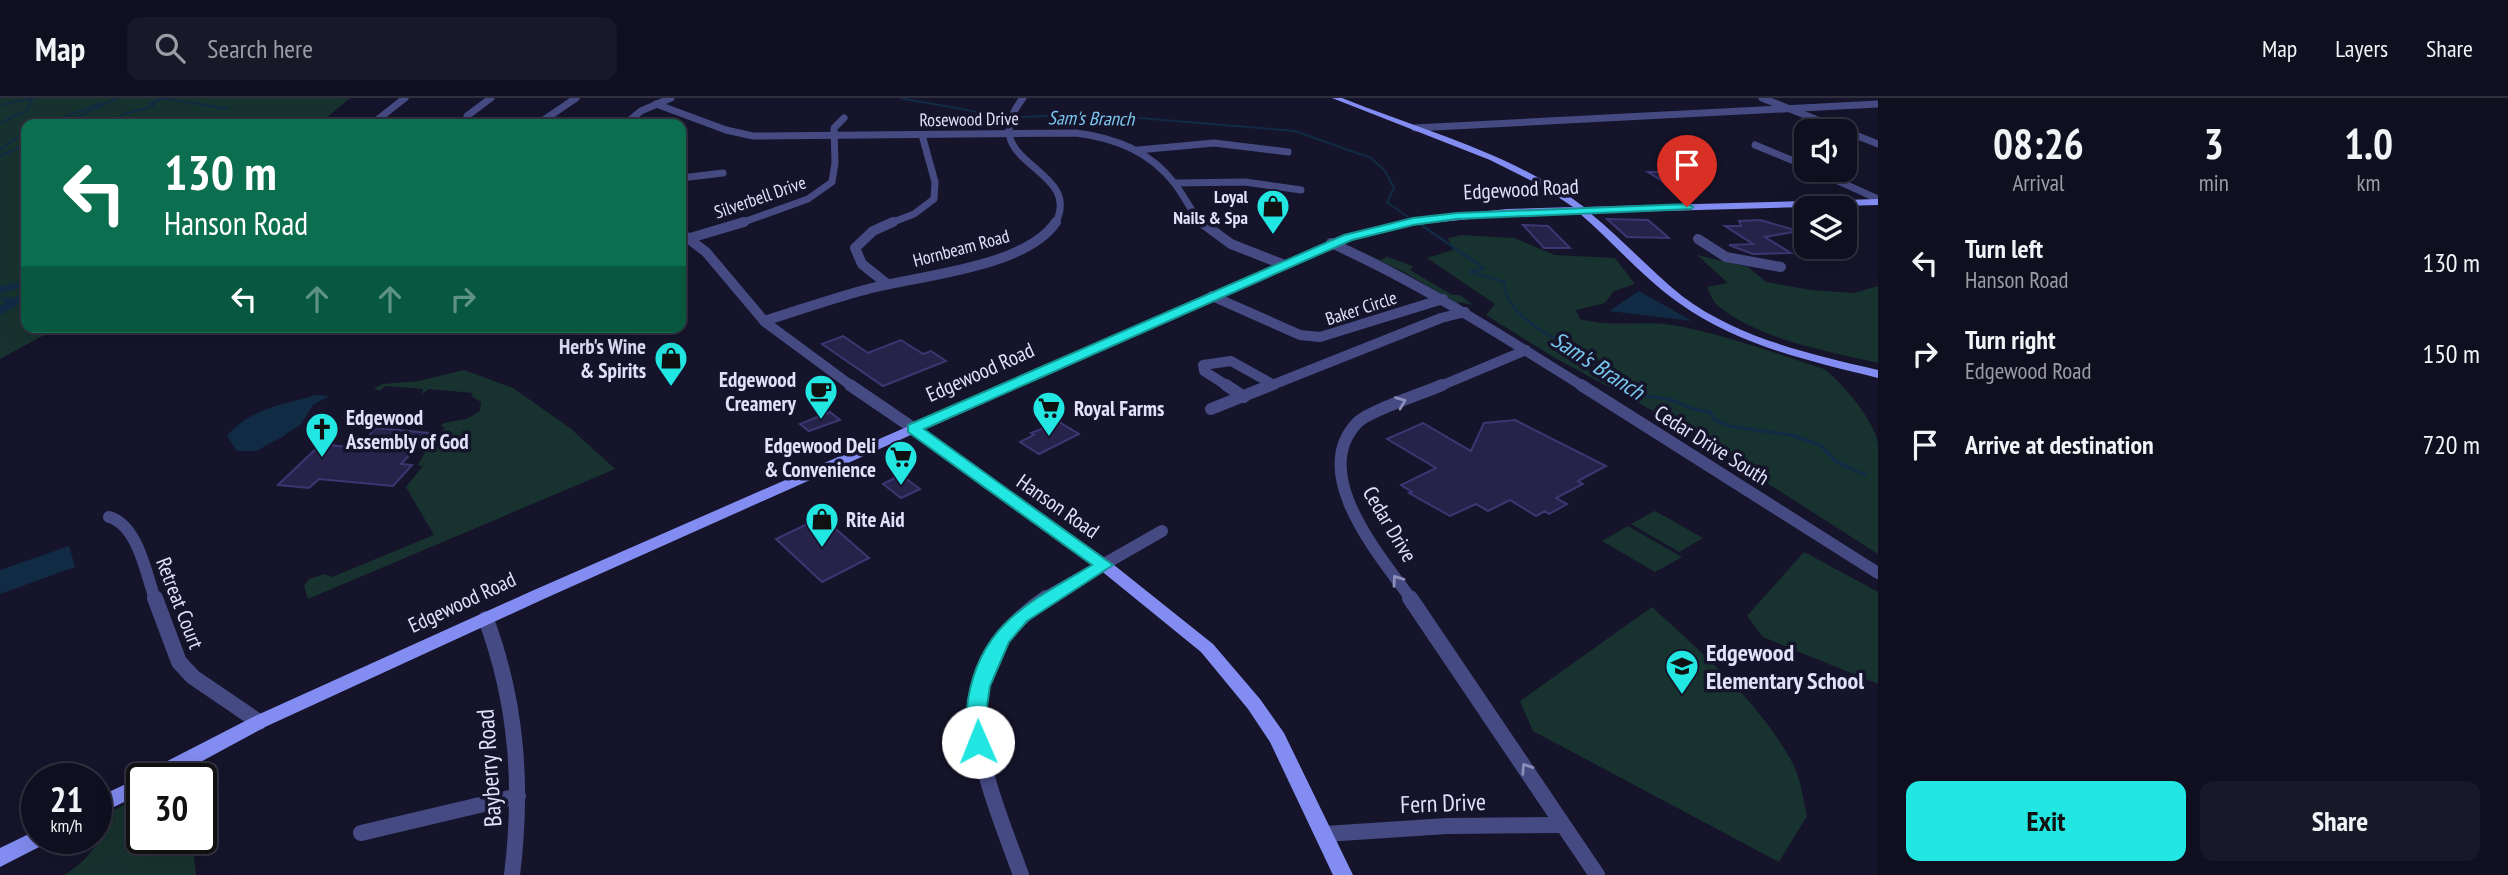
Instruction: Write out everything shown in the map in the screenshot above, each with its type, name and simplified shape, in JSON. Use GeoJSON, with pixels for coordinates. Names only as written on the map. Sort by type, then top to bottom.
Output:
{"type":"FeatureCollection","features":[{"type":"Feature","properties":{"kind":"main road"},"geometry":{"type":"LineString","coordinates":[[1336,98],[1482,153],[1545,184],[1581,210],[1678,297],[1711,319],[1788,351],[1878,374]]}},
{"type":"Feature","properties":{"kind":"main road"},"geometry":{"type":"LineString","coordinates":[[1529,211],[1550,208],[1560,202],[1545,184]]}},
{"type":"Feature","properties":{"kind":"main road"},"geometry":{"type":"LineString","coordinates":[[1557,192],[1585,203],[1624,209]]}},
{"type":"Feature","properties":{"kind":"main road","name":"Edgewood Road"},"geometry":{"type":"LineString","coordinates":[[181,763],[259,722],[486,619],[1331,243],[1413,222],[1529,211],[1878,200]]}},
{"type":"Feature","properties":{"kind":"main road","name":"Hanson Road"},"geometry":{"type":"LineString","coordinates":[[913,428],[1104,565],[1184,627],[1228,672],[1277,738],[1343,875]]}},
{"type":"Feature","properties":{"kind":"main road"},"geometry":{"type":"LineString","coordinates":[[0,858],[21,847]]}},
{"type":"Feature","properties":{"kind":"street"},"geometry":{"type":"LineString","coordinates":[[378,119],[405,98]]}},
{"type":"Feature","properties":{"kind":"street"},"geometry":{"type":"LineString","coordinates":[[468,119],[467,116],[491,98]]}},
{"type":"Feature","properties":{"kind":"street"},"geometry":{"type":"LineString","coordinates":[[544,119],[576,98]]}},
{"type":"Feature","properties":{"kind":"street"},"geometry":{"type":"LineString","coordinates":[[633,119],[671,98]]}},
{"type":"Feature","properties":{"kind":"street"},"geometry":{"type":"LineString","coordinates":[[1009,134],[1010,117],[1023,98]]}},
{"type":"Feature","properties":{"kind":"street"},"geometry":{"type":"LineString","coordinates":[[1762,98],[1878,144]]}},
{"type":"Feature","properties":{"kind":"street","name":"Rosewood Drive"},"geometry":{"type":"LineString","coordinates":[[656,104],[683,111],[712,128],[731,133],[766,136],[1102,135],[1138,150],[1175,183],[1195,216],[1214,234],[1282,264]]}},
{"type":"Feature","properties":{"kind":"street"},"geometry":{"type":"LineString","coordinates":[[1415,128],[1878,104]]}},
{"type":"Feature","properties":{"kind":"street"},"geometry":{"type":"LineString","coordinates":[[834,136],[836,123],[844,118]]}},
{"type":"Feature","properties":{"kind":"street","name":"Hornbeam Road"},"geometry":{"type":"LineString","coordinates":[[764,321],[887,284],[1009,254],[1029,245],[1056,224],[1062,207],[1055,189],[1012,142],[1009,134]]}},
{"type":"Feature","properties":{"kind":"street"},"geometry":{"type":"LineString","coordinates":[[887,284],[862,263],[856,256],[855,248],[864,235],[917,213],[932,202],[936,189],[922,135]]}},
{"type":"Feature","properties":{"kind":"street","name":"Silverbell Drive"},"geometry":{"type":"LineString","coordinates":[[686,235],[798,203],[818,194],[834,177],[834,136]]}},
{"type":"Feature","properties":{"kind":"street"},"geometry":{"type":"LineString","coordinates":[[1138,150],[1214,143],[1288,152]]}},
{"type":"Feature","properties":{"kind":"street"},"geometry":{"type":"LineString","coordinates":[[1755,145],[1794,161]]}},
{"type":"Feature","properties":{"kind":"street"},"geometry":{"type":"LineString","coordinates":[[686,177],[723,173]]}},
{"type":"Feature","properties":{"kind":"street"},"geometry":{"type":"LineString","coordinates":[[1175,183],[1245,182],[1301,190]]}},
{"type":"Feature","properties":{"kind":"street"},"geometry":{"type":"LineString","coordinates":[[1840,182],[1878,200]]}},
{"type":"Feature","properties":{"kind":"street","name":"Hanson Road"},"geometry":{"type":"LineString","coordinates":[[686,236],[717,260],[764,321],[913,428]]}},
{"type":"Feature","properties":{"kind":"street"},"geometry":{"type":"LineString","coordinates":[[1698,239],[1709,250],[1730,259],[1781,267]]}},
{"type":"Feature","properties":{"kind":"street"},"geometry":{"type":"LineString","coordinates":[[1331,243],[1376,263],[1443,299],[1526,350]]}},
{"type":"Feature","properties":{"kind":"street","name":"Baker Circle"},"geometry":{"type":"LineString","coordinates":[[1212,296],[1300,335],[1320,337],[1443,299]]}},
{"type":"Feature","properties":{"kind":"street"},"geometry":{"type":"LineString","coordinates":[[1211,410],[1441,318],[1465,312]]}},
{"type":"Feature","properties":{"kind":"street","name":"Cedar Drive South"},"geometry":{"type":"LineString","coordinates":[[1526,350],[1878,573]]}},
{"type":"Feature","properties":{"kind":"street","name":"Cedar Drive"},"geometry":{"type":"LineString","coordinates":[[1526,350],[1359,420],[1349,431],[1339,459],[1344,493],[1361,528],[1472,687],[1597,875]]}},
{"type":"Feature","properties":{"kind":"street"},"geometry":{"type":"LineString","coordinates":[[1244,397],[1204,371],[1203,365],[1215,358],[1230,358],[1273,384]]}},
{"type":"Feature","properties":{"kind":"street","name":"Retreat Court"},"geometry":{"type":"LineString","coordinates":[[109,517],[120,520],[131,534],[180,663],[193,677],[259,722]]}},
{"type":"Feature","properties":{"kind":"street"},"geometry":{"type":"LineString","coordinates":[[1021,875],[978,742],[976,713],[980,686],[988,662],[1002,638],[1020,617],[1162,531]]}},
{"type":"Feature","properties":{"kind":"street","name":"Bayberry Road"},"geometry":{"type":"LineString","coordinates":[[486,619],[509,698],[516,739],[517,841],[512,875]]}},
{"type":"Feature","properties":{"kind":"street"},"geometry":{"type":"LineString","coordinates":[[361,833],[518,796]]}},
{"type":"Feature","properties":{"kind":"street","name":"Fern Drive"},"geometry":{"type":"LineString","coordinates":[[1325,834],[1447,827],[1563,825]]}},
{"type":"Feature","properties":{"kind":"green space"},"geometry":{"type":"Polygon","coordinates":[[[0,98],[350,98],[325,119],[21,119],[21,333],[48,333],[0,359],[0,98]]]}},
{"type":"Feature","properties":{"kind":"green space"},"geometry":{"type":"Polygon","coordinates":[[[1462,235],[1514,238],[1555,255],[1615,258],[1635,284],[1614,291],[1605,303],[1576,310],[1580,319],[1602,323],[1672,325],[1749,344],[1824,369],[1857,403],[1876,435],[1878,554],[1661,415],[1555,358],[1486,315],[1495,304],[1427,258],[1453,250],[1448,238],[1462,235]]]}},
{"type":"Feature","properties":{"kind":"green space"},"geometry":{"type":"Polygon","coordinates":[[[1349,246],[1380,260],[1387,257],[1413,266],[1410,270],[1452,295],[1460,295],[1473,305],[1458,302],[1460,305],[1404,272],[1349,246]]]}},
{"type":"Feature","properties":{"kind":"green space"},"geometry":{"type":"Polygon","coordinates":[[[1697,255],[1748,267],[1766,282],[1811,290],[1854,293],[1878,286],[1878,363],[1795,343],[1735,318],[1716,304],[1707,287],[1728,283],[1697,255]]]}},
{"type":"Feature","properties":{"kind":"green space"},"geometry":{"type":"Polygon","coordinates":[[[464,370],[513,388],[570,428],[615,469],[308,599],[304,586],[309,579],[325,574],[332,577],[434,535],[406,487],[423,466],[418,465],[431,442],[448,443],[454,436],[438,435],[445,428],[441,426],[466,419],[480,411],[481,402],[471,396],[473,393],[429,389],[422,394],[423,389],[385,386],[380,391],[374,388],[383,384],[419,381],[464,370]]]}},
{"type":"Feature","properties":{"kind":"green space"},"geometry":{"type":"Polygon","coordinates":[[[1655,511],[1703,538],[1679,552],[1631,524],[1655,511]]]}},
{"type":"Feature","properties":{"kind":"green space"},"geometry":{"type":"Polygon","coordinates":[[[1628,526],[1682,557],[1655,572],[1602,541],[1628,526]]]}},
{"type":"Feature","properties":{"kind":"green space"},"geometry":{"type":"Polygon","coordinates":[[[1804,552],[1878,592],[1878,684],[1763,637],[1747,616],[1804,552]]]}},
{"type":"Feature","properties":{"kind":"green space"},"geometry":{"type":"Polygon","coordinates":[[[1652,607],[1747,699],[1780,741],[1796,770],[1807,816],[1779,862],[1533,731],[1520,701],[1652,607]]]}},
{"type":"Feature","properties":{"kind":"green space"},"geometry":{"type":"Polygon","coordinates":[[[126,804],[126,854],[194,854],[196,875],[64,875],[89,854],[112,854],[112,811],[126,804]]]}},
{"type":"Feature","properties":{"kind":"water"},"geometry":{"type":"Polygon","coordinates":[[[21,282],[21,288],[0,293],[0,286],[21,282]]]}},
{"type":"Feature","properties":{"kind":"water"},"geometry":{"type":"Polygon","coordinates":[[[1639,291],[1692,321],[1609,311],[1639,291]]]}},
{"type":"Feature","properties":{"kind":"water"},"geometry":{"type":"Polygon","coordinates":[[[21,294],[21,303],[0,315],[0,306],[5,303],[0,297],[13,298],[21,294]]]}},
{"type":"Feature","properties":{"kind":"water"},"geometry":{"type":"Polygon","coordinates":[[[316,395],[329,396],[313,405],[301,424],[256,451],[237,451],[227,436],[256,414],[316,395]]]}},
{"type":"Feature","properties":{"kind":"water"},"geometry":{"type":"Polygon","coordinates":[[[69,546],[75,567],[0,594],[0,570],[69,546]]]}},
{"type":"Feature","properties":{"kind":"building"},"geometry":{"type":"Polygon","coordinates":[[[1648,172],[1668,172],[1698,189],[1675,189],[1648,172]]]}},
{"type":"Feature","properties":{"kind":"building"},"geometry":{"type":"Polygon","coordinates":[[[1607,219],[1648,220],[1669,238],[1627,237],[1607,219]]]}},
{"type":"Feature","properties":{"kind":"building"},"geometry":{"type":"Polygon","coordinates":[[[1760,220],[1794,230],[1765,237],[1791,253],[1753,254],[1729,245],[1753,244],[1725,226],[1741,226],[1739,221],[1760,220]]]}},
{"type":"Feature","properties":{"kind":"building"},"geometry":{"type":"Polygon","coordinates":[[[1523,225],[1548,226],[1570,248],[1544,248],[1523,225]]]}},
{"type":"Feature","properties":{"kind":"building"},"geometry":{"type":"Polygon","coordinates":[[[843,336],[868,353],[901,340],[923,354],[931,351],[946,361],[883,386],[822,344],[843,336]]]}},
{"type":"Feature","properties":{"kind":"building","name":"Edgewood Creamery"},"geometry":{"type":"Polygon","coordinates":[[[830,412],[840,420],[809,431],[800,424],[830,412]]]}},
{"type":"Feature","properties":{"kind":"building"},"geometry":{"type":"Polygon","coordinates":[[[1515,420],[1606,466],[1578,481],[1583,484],[1556,498],[1567,504],[1549,514],[1545,511],[1536,516],[1510,500],[1488,511],[1476,504],[1450,516],[1409,493],[1412,492],[1401,485],[1436,468],[1387,439],[1423,423],[1471,451],[1484,423],[1515,420]]]}},
{"type":"Feature","properties":{"kind":"building","name":"Royal Farms"},"geometry":{"type":"Polygon","coordinates":[[[1059,422],[1079,434],[1039,454],[1020,442],[1034,435],[1031,433],[1059,422]]]}},
{"type":"Feature","properties":{"kind":"building","name":"Edgewood Assembly of God"},"geometry":{"type":"Polygon","coordinates":[[[376,428],[430,433],[401,464],[412,465],[393,486],[319,479],[309,488],[278,485],[321,444],[357,448],[376,428]]]}},
{"type":"Feature","properties":{"kind":"building","name":"Edgewood Deli & Convenience"},"geometry":{"type":"Polygon","coordinates":[[[901,475],[920,489],[901,498],[883,484],[901,475]]]}},
{"type":"Feature","properties":{"kind":"building","name":"Rite Aid"},"geometry":{"type":"Polygon","coordinates":[[[822,517],[869,558],[822,582],[776,539],[822,517]]]}},
{"type":"Feature","properties":{"kind":"waterway"},"geometry":{"type":"LineString","coordinates":[[0,105],[32,98]]}},
{"type":"Feature","properties":{"kind":"waterway"},"geometry":{"type":"LineString","coordinates":[[0,123],[27,110],[33,98]]}},
{"type":"Feature","properties":{"kind":"waterway"},"geometry":{"type":"LineString","coordinates":[[73,119],[117,98]]}},
{"type":"Feature","properties":{"kind":"waterway"},"geometry":{"type":"LineString","coordinates":[[160,98],[229,109]]}},
{"type":"Feature","properties":{"kind":"waterway","name":"Sam's Branch"},"geometry":{"type":"LineString","coordinates":[[900,98],[1000,116]]}},
{"type":"Feature","properties":{"kind":"waterway"},"geometry":{"type":"LineString","coordinates":[[115,119],[150,107],[154,105],[150,103],[159,100]]}},
{"type":"Feature","properties":{"kind":"waterway"},"geometry":{"type":"LineString","coordinates":[[59,119],[102,103]]}},
{"type":"Feature","properties":{"kind":"waterway","name":"Sam's Branch"},"geometry":{"type":"LineString","coordinates":[[1021,117],[1091,114],[1295,131],[1371,158],[1385,171],[1394,188],[1387,202],[1408,217]]}},
{"type":"Feature","properties":{"kind":"waterway"},"geometry":{"type":"LineString","coordinates":[[0,150],[21,135]]}},
{"type":"Feature","properties":{"kind":"waterway"},"geometry":{"type":"LineString","coordinates":[[0,156],[21,147]]}},
{"type":"Feature","properties":{"kind":"waterway","name":"Sam's Branch"},"geometry":{"type":"LineString","coordinates":[[1421,225],[1484,268],[1470,272],[1504,282],[1510,301],[1525,319],[1545,333],[1565,342],[1579,357],[1612,374],[1623,387]]}},
{"type":"Feature","properties":{"kind":"waterway","name":"Sam's Branch"},"geometry":{"type":"LineString","coordinates":[[1622,385],[1641,395],[1667,399],[1710,412],[1715,420],[1729,426],[1791,435],[1820,445],[1837,462],[1865,475]]}},
{"type":"Feature","properties":{"kind":"place","name":"Loyal Nails & Spa"},"geometry":{"type":"Point","coordinates":[1273,236]}},
{"type":"Feature","properties":{"kind":"place","name":"Herb's Wine & Spirits"},"geometry":{"type":"Point","coordinates":[671,388]}},
{"type":"Feature","properties":{"kind":"place","name":"Edgewood Creamery"},"geometry":{"type":"Point","coordinates":[821,421]}},
{"type":"Feature","properties":{"kind":"place","name":"Royal Farms"},"geometry":{"type":"Point","coordinates":[1049,438]}},
{"type":"Feature","properties":{"kind":"place","name":"Edgewood Assembly of God"},"geometry":{"type":"Point","coordinates":[322,459]}},
{"type":"Feature","properties":{"kind":"place","name":"Edgewood Deli & Convenience"},"geometry":{"type":"Point","coordinates":[901,487]}},
{"type":"Feature","properties":{"kind":"place","name":"Rite Aid"},"geometry":{"type":"Point","coordinates":[822,549]}},
{"type":"Feature","properties":{"kind":"place","name":"Edgewood Elementary School"},"geometry":{"type":"Point","coordinates":[1682,696]}},
{"type":"Feature","properties":{"kind":"route"},"geometry":{"type":"LineString","coordinates":[[978,742],[976,713],[980,686],[988,662],[1002,638],[1020,617],[1104,565],[913,428],[1348,237],[1413,222],[1457,216],[1687,207]]}}]}
